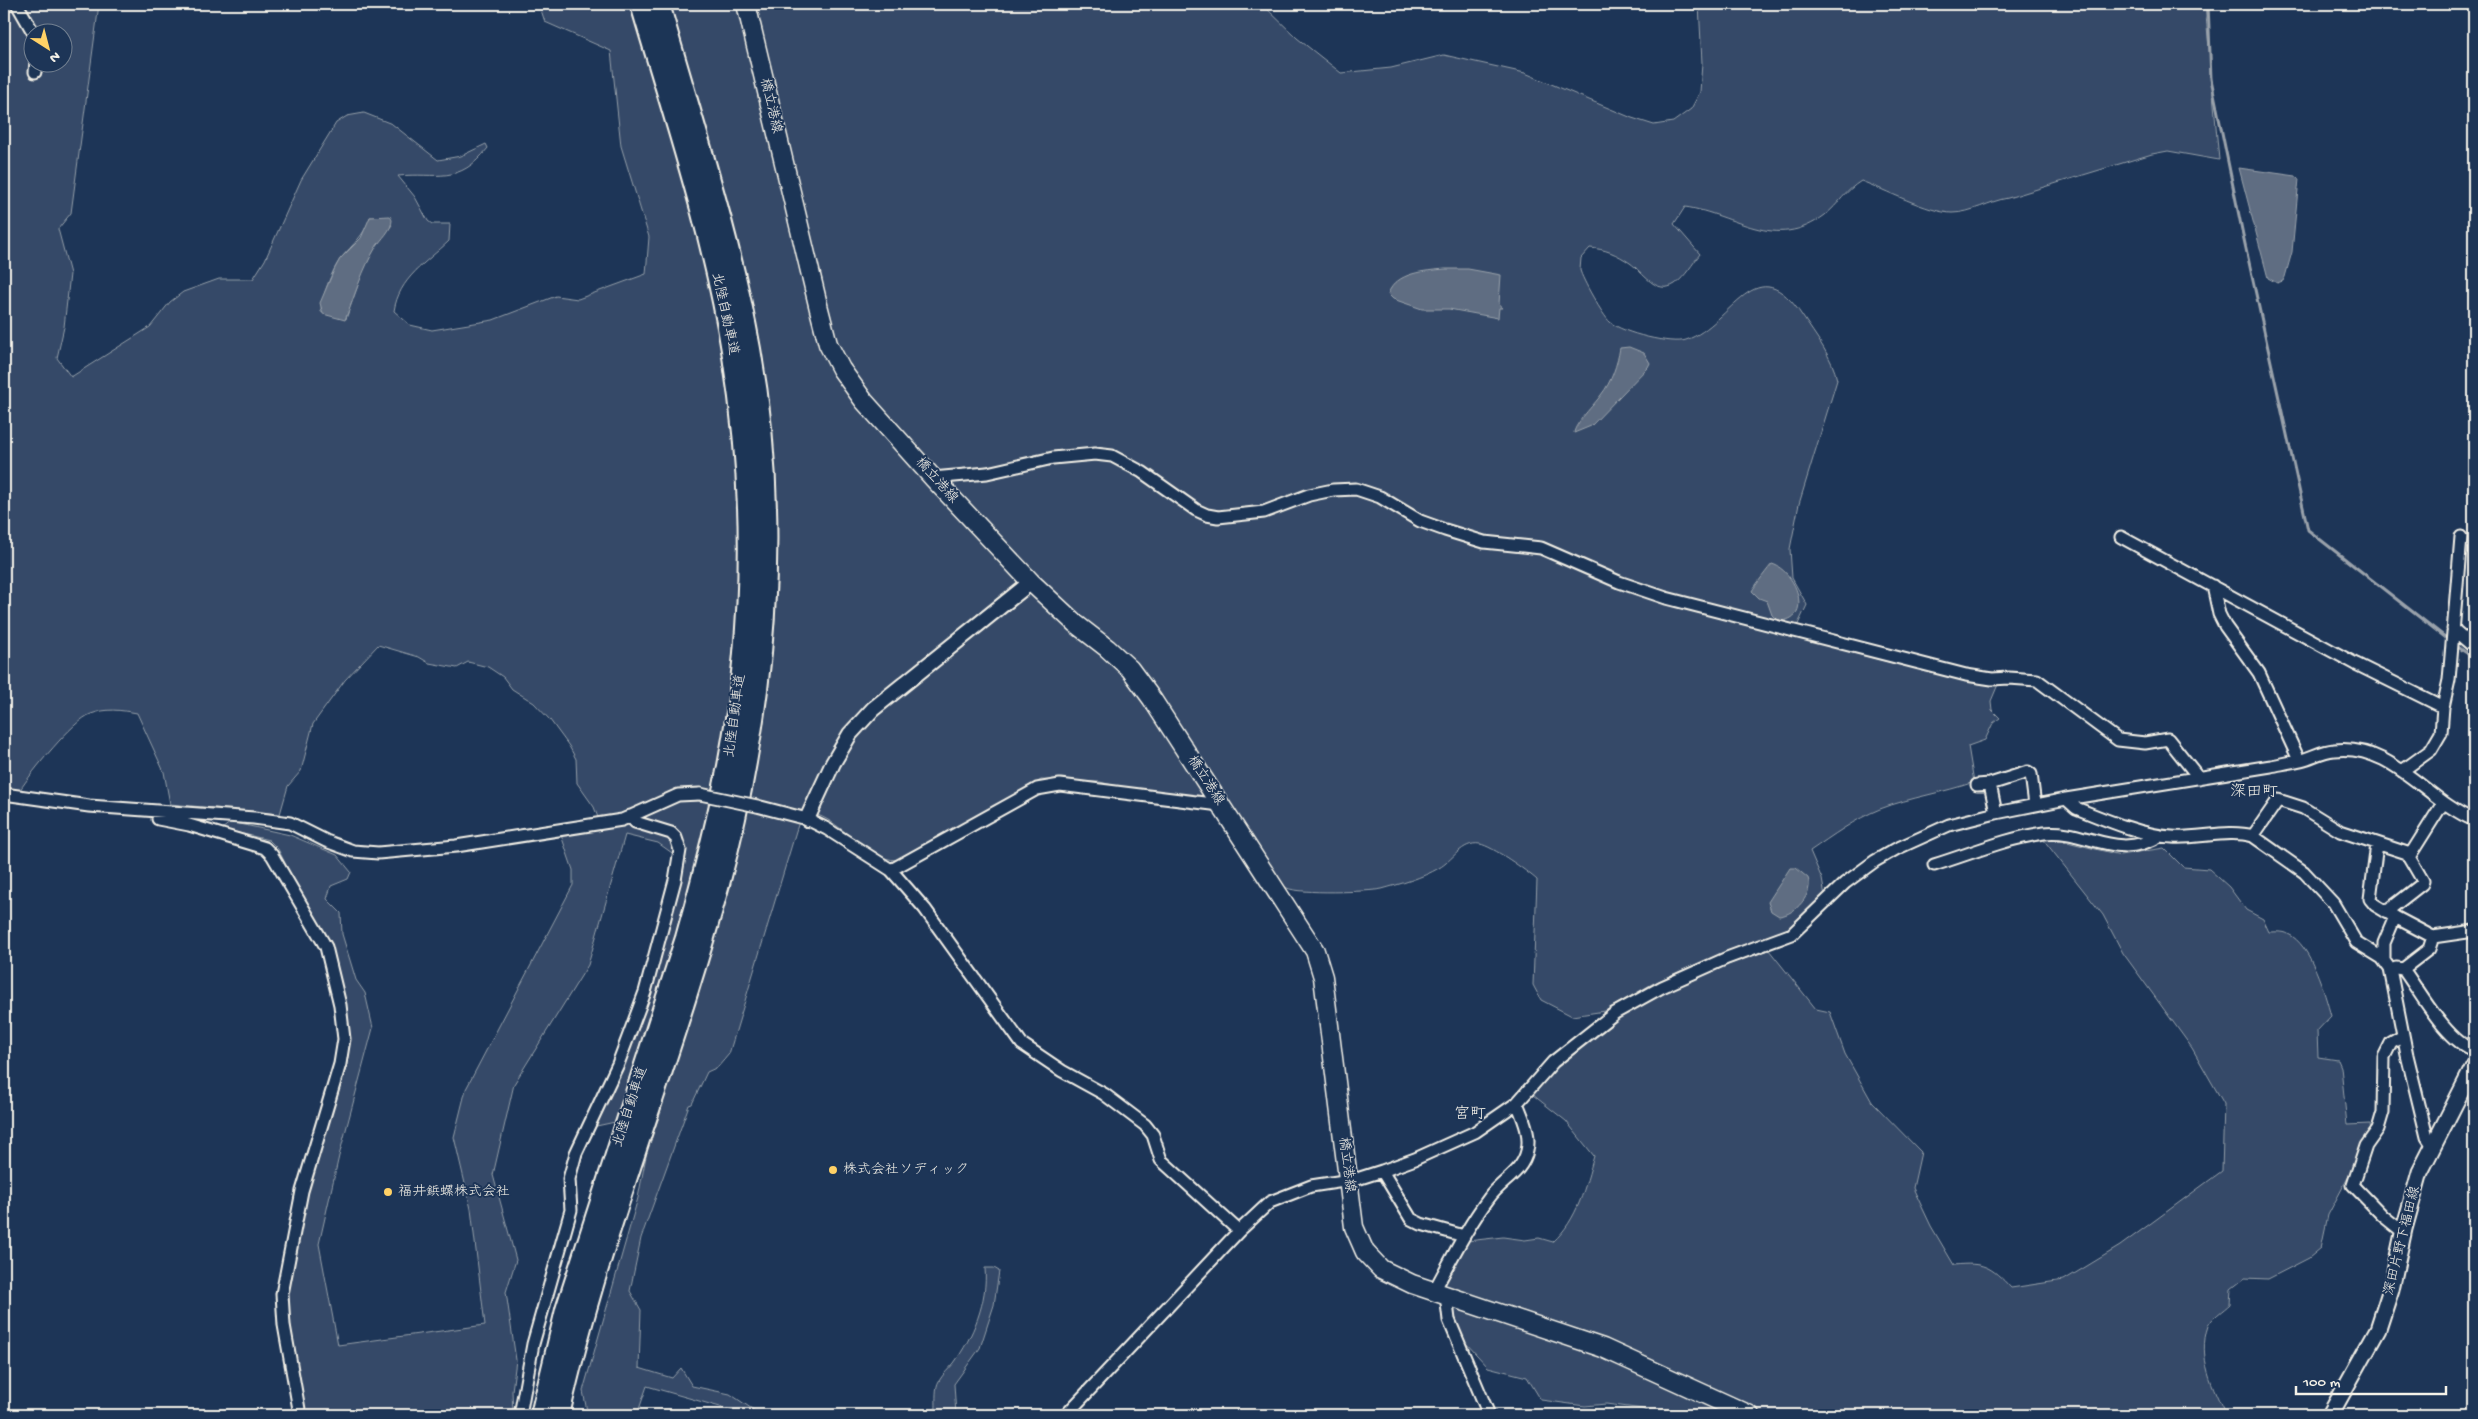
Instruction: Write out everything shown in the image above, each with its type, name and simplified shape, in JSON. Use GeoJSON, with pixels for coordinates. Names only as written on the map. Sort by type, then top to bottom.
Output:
{"type":"FeatureCollection","features":[{"type":"Feature","properties":{"kind":"highway","name":"北陸自動車道"},"geometry":{"type":"LineString","coordinates":[[541,1415],[566,1310],[681,955],[703,876],[729,764],[745,650],[749,531],[742,415],[733,354],[722,296],[694,186],[641,4]]}},
{"type":"Feature","properties":{"kind":"highway","name":"北陸自動車道"},"geometry":{"type":"LineString","coordinates":[[559,1415],[589,1292],[681,1010],[719,883],[745,768],[762,644],[766,530],[758,408],[750,352],[715,197],[659,4]]}},
{"type":"Feature","properties":{"kind":"main road","name":"橋立港線"},"geometry":{"type":"LineString","coordinates":[[746,4],[828,344],[841,369],[864,400],[933,478],[1031,582],[1076,624],[1130,669],[1152,699],[1315,952],[1323,977],[1354,1227],[1365,1252],[1381,1270],[1412,1284],[1603,1348],[1750,1415]]}},
{"type":"Feature","properties":{"kind":"main road","name":"深田片野下福田線"},"geometry":{"type":"LineString","coordinates":[[2330,1415],[2378,1329],[2392,1289],[2403,1232],[2420,1172],[2474,1066]]}},
{"type":"Feature","properties":{"kind":"street"},"geometry":{"type":"LineString","coordinates":[[17,4],[27,22]]}},
{"type":"Feature","properties":{"kind":"street"},"geometry":{"type":"LineString","coordinates":[[933,478],[987,472],[1053,458],[1095,454],[1112,456],[1142,472],[1196,510],[1207,516],[1218,517],[1264,512],[1309,495],[1333,490],[1348,488],[1366,492],[1380,497],[1420,520],[1445,530],[1484,542],[1541,548],[1619,582],[1666,598],[1966,675],[1992,679],[2036,680],[2118,740],[2145,743],[2168,739],[2199,778]]}},
{"type":"Feature","properties":{"kind":"street"},"geometry":{"type":"LineString","coordinates":[[2121,537],[2356,664],[2443,707]]}},
{"type":"Feature","properties":{"kind":"street"},"geometry":{"type":"LineString","coordinates":[[2402,771],[2426,755],[2436,745],[2443,727],[2443,707],[2449,680],[2461,537]]}},
{"type":"Feature","properties":{"kind":"street"},"geometry":{"type":"LineString","coordinates":[[807,819],[837,756],[850,734],[873,709],[1031,582]]}},
{"type":"Feature","properties":{"kind":"street"},"geometry":{"type":"LineString","coordinates":[[2213,586],[2219,614],[2234,639],[2259,672],[2299,760]]}},
{"type":"Feature","properties":{"kind":"street"},"geometry":{"type":"LineString","coordinates":[[2452,630],[2474,647]]}},
{"type":"Feature","properties":{"kind":"street"},"geometry":{"type":"LineString","coordinates":[[1066,1415],[1238,1231],[1270,1202],[1311,1186],[1348,1180],[1382,1171],[1459,1141],[1502,1115],[1517,1103],[1553,1062],[1592,1029],[1635,1000],[1726,958],[1792,934],[1845,883],[1875,861],[1913,840],[1948,825],[2066,799],[2199,778],[2299,760],[2321,752],[2344,749],[2375,756],[2402,771],[2444,803],[2474,820]]}},
{"type":"Feature","properties":{"kind":"street"},"geometry":{"type":"LineString","coordinates":[[1977,785],[1990,784],[2028,772],[2031,774],[2035,805]]}},
{"type":"Feature","properties":{"kind":"street"},"geometry":{"type":"LineString","coordinates":[[1990,784],[1996,813]]}},
{"type":"Feature","properties":{"kind":"street"},"geometry":{"type":"LineString","coordinates":[[891,870],[1030,793],[1046,787],[1060,785],[1220,805]]}},
{"type":"Feature","properties":{"kind":"street"},"geometry":{"type":"LineString","coordinates":[[4,794],[89,806],[211,813],[290,823],[326,841],[353,851],[378,853],[456,846],[622,820],[678,795],[700,794],[807,819],[827,829],[891,870],[925,909],[1022,1044],[1062,1071],[1104,1094],[1145,1125],[1153,1135],[1161,1160],[1238,1231]]}},
{"type":"Feature","properties":{"kind":"street"},"geometry":{"type":"LineString","coordinates":[[2066,799],[2076,808],[2160,836],[2195,837],[2244,833],[2253,836],[2304,872],[2333,903],[2356,942],[2386,963],[2403,969],[2450,1032],[2467,1047],[2474,1050]]}},
{"type":"Feature","properties":{"kind":"street"},"geometry":{"type":"LineString","coordinates":[[2253,836],[2278,800],[2303,808],[2340,831],[2410,854]]}},
{"type":"Feature","properties":{"kind":"street"},"geometry":{"type":"LineString","coordinates":[[2433,1146],[2427,1137],[2403,1036],[2393,982],[2386,963],[2384,943],[2390,914],[2422,884],[2423,881],[2409,856],[2444,803]]}},
{"type":"Feature","properties":{"kind":"street"},"geometry":{"type":"LineString","coordinates":[[520,1415],[533,1344],[571,1210],[569,1179],[576,1153],[618,1064],[645,992],[675,880],[680,850],[676,838],[671,833],[635,822],[630,816]]}},
{"type":"Feature","properties":{"kind":"street"},"geometry":{"type":"LineString","coordinates":[[158,819],[188,825],[265,848],[272,855],[326,947],[331,967],[340,1005],[344,1039],[340,1064],[302,1191],[282,1294],[284,1326],[300,1415]]}},
{"type":"Feature","properties":{"kind":"street"},"geometry":{"type":"LineString","coordinates":[[1934,865],[2025,837],[2046,833],[2058,833],[2119,846],[2148,842],[2160,836]]}},
{"type":"Feature","properties":{"kind":"street"},"geometry":{"type":"LineString","coordinates":[[2377,844],[2370,899],[2390,914],[2433,937],[2474,931]]}},
{"type":"Feature","properties":{"kind":"street"},"geometry":{"type":"LineString","coordinates":[[2403,969],[2428,949],[2433,937]]}},
{"type":"Feature","properties":{"kind":"street"},"geometry":{"type":"LineString","coordinates":[[2403,1036],[2391,1043],[2384,1057],[2384,1112],[2378,1128],[2366,1146],[2353,1185],[2383,1216],[2403,1232]]}},
{"type":"Feature","properties":{"kind":"street"},"geometry":{"type":"LineString","coordinates":[[1489,1415],[1440,1293],[1464,1236],[1489,1197],[1516,1172],[1527,1152],[1527,1132],[1517,1103]]}},
{"type":"Feature","properties":{"kind":"street"},"geometry":{"type":"LineString","coordinates":[[1382,1171],[1411,1218],[1421,1224],[1464,1236]]}},
{"type":"Feature","properties":{"kind":"shaded area"},"geometry":{"type":"Polygon","coordinates":[[[4,4],[99,4],[71,213],[58,229],[70,274],[64,327],[57,358],[71,377],[150,327],[170,302],[183,292],[219,279],[253,279],[265,260],[301,180],[336,123],[347,116],[364,113],[392,124],[438,160],[461,156],[486,144],[488,148],[477,160],[457,173],[398,176],[415,197],[428,221],[432,224],[450,224],[449,241],[415,272],[401,289],[397,299],[394,311],[410,325],[432,330],[493,320],[556,296],[578,299],[646,274],[649,237],[621,146],[611,51],[545,22],[539,4],[1262,4],[1297,38],[1341,73],[1391,68],[1444,55],[1525,73],[1632,118],[1654,125],[1673,122],[1691,109],[1700,92],[1702,63],[1699,4],[2205,4],[2219,160],[2168,151],[2152,154],[1973,209],[1952,213],[1919,205],[1861,181],[1825,215],[1807,226],[1789,231],[1755,228],[1685,207],[1674,224],[1700,254],[1682,278],[1668,287],[1656,285],[1630,263],[1606,251],[1590,248],[1581,258],[1580,270],[1582,275],[1598,305],[1610,322],[1625,330],[1647,337],[1670,341],[1686,340],[1703,331],[1745,295],[1758,288],[1772,288],[1786,296],[1823,347],[1832,363],[1837,380],[1799,504],[1790,549],[1792,578],[1807,605],[1793,635],[1953,678],[1990,683],[1999,682],[1991,701],[1992,710],[2000,718],[1993,723],[1985,740],[1968,746],[1974,782],[1880,809],[1853,823],[1810,851],[1822,879],[1825,896],[1803,919],[1781,934],[1725,952],[1678,972],[1652,984],[1605,1011],[1572,1016],[1541,1000],[1533,985],[1537,880],[1501,854],[1480,844],[1463,848],[1444,865],[1432,872],[1396,885],[1374,890],[1319,892],[1294,890],[1280,883],[1266,865],[1234,814],[1100,782],[1041,780],[898,860],[875,854],[823,817],[811,813],[799,822],[729,1054],[718,1067],[707,1072],[692,1104],[689,1105],[641,1238],[630,1291],[641,1310],[639,1368],[672,1378],[681,1368],[692,1386],[730,1394],[761,1415],[748,1415],[647,1386],[637,1415],[595,1415],[587,1411],[583,1391],[638,1198],[648,1146],[661,1112],[592,1127],[613,1089],[682,860],[658,843],[625,835],[588,965],[514,1084],[493,1175],[516,1260],[506,1292],[516,1360],[512,1391],[513,1415],[304,1415],[293,1351],[288,1292],[308,1183],[348,1039],[343,993],[327,938],[300,893],[278,849],[269,840],[222,829],[231,822],[290,835],[337,855],[351,872],[348,879],[331,886],[327,899],[341,913],[342,934],[356,980],[365,993],[373,1028],[339,1156],[319,1244],[338,1345],[485,1325],[471,1209],[454,1137],[466,1089],[573,885],[573,870],[561,835],[602,828],[594,807],[577,783],[576,759],[569,746],[550,720],[534,703],[512,689],[503,677],[488,667],[468,662],[457,668],[429,663],[419,657],[378,645],[345,680],[313,724],[301,771],[288,786],[280,814],[170,804],[164,772],[137,713],[119,710],[97,712],[83,718],[53,748],[20,790],[4,789],[4,4]],[[370,217],[362,234],[341,258],[334,269],[325,292],[321,312],[346,319],[363,271],[376,246],[392,225],[381,218],[370,217]]]}},
{"type":"Feature","properties":{"kind":"shaded area"},"geometry":{"type":"Polygon","coordinates":[[[2239,168],[2296,176],[2299,179],[2292,252],[2283,281],[2277,283],[2268,278],[2239,168]]]}},
{"type":"Feature","properties":{"kind":"shaded area"},"geometry":{"type":"Polygon","coordinates":[[[390,216],[392,224],[376,247],[367,265],[345,320],[323,314],[320,303],[340,259],[361,238],[370,217],[390,216]]]}},
{"type":"Feature","properties":{"kind":"shaded area"},"geometry":{"type":"Polygon","coordinates":[[[1468,269],[1501,275],[1499,304],[1502,308],[1499,308],[1498,318],[1449,309],[1422,309],[1393,299],[1388,294],[1397,281],[1404,277],[1420,272],[1468,269]]]}},
{"type":"Feature","properties":{"kind":"shaded area"},"geometry":{"type":"Polygon","coordinates":[[[1629,347],[1644,353],[1650,363],[1648,367],[1591,426],[1574,433],[1581,419],[1605,390],[1616,367],[1620,348],[1629,347]]]}},
{"type":"Feature","properties":{"kind":"shaded area"},"geometry":{"type":"Polygon","coordinates":[[[1772,564],[1788,575],[1798,595],[1799,605],[1796,613],[1790,619],[1778,621],[1772,615],[1767,601],[1759,598],[1752,591],[1772,564]]]}},
{"type":"Feature","properties":{"kind":"shaded area"},"geometry":{"type":"Polygon","coordinates":[[[2043,839],[2063,841],[2120,855],[2164,848],[2183,867],[2209,869],[2229,887],[2246,910],[2263,919],[2269,932],[2284,932],[2296,939],[2304,948],[2316,971],[2331,1016],[2317,1031],[2318,1057],[2338,1060],[2341,1067],[2347,1125],[2370,1124],[2371,1131],[2361,1153],[2328,1215],[2321,1248],[2309,1258],[2268,1279],[2245,1278],[2231,1289],[2230,1304],[2208,1326],[2204,1349],[2205,1361],[2216,1394],[2226,1415],[1656,1415],[1643,1409],[1606,1404],[1585,1406],[1541,1400],[1527,1377],[1488,1367],[1465,1342],[1442,1284],[1467,1241],[1503,1237],[1525,1240],[1539,1238],[1553,1242],[1562,1233],[1575,1213],[1584,1191],[1594,1156],[1566,1121],[1533,1095],[1556,1068],[1582,1044],[1640,1005],[1703,975],[1769,950],[1816,1009],[1830,1012],[1845,1054],[1872,1102],[1921,1152],[1913,1188],[1931,1226],[1954,1265],[1972,1264],[1986,1267],[1998,1275],[2011,1288],[2064,1280],[2120,1246],[2222,1171],[2224,1104],[2192,1048],[2123,953],[2103,915],[2043,839]]]}},
{"type":"Feature","properties":{"kind":"shaded area"},"geometry":{"type":"Polygon","coordinates":[[[1790,868],[1796,868],[1808,878],[1808,891],[1806,897],[1797,908],[1785,915],[1779,916],[1771,911],[1768,902],[1790,868]]]}},
{"type":"Feature","properties":{"kind":"shaded area"},"geometry":{"type":"Polygon","coordinates":[[[985,1268],[994,1268],[999,1271],[994,1305],[980,1348],[954,1384],[956,1415],[925,1415],[936,1408],[938,1384],[942,1376],[961,1353],[978,1318],[984,1293],[985,1268]]]}},
{"type":"Feature","properties":{"kind":"waterway"},"geometry":{"type":"LineString","coordinates":[[2208,4],[2211,79],[2243,235],[2308,530],[2450,641]]}},
{"type":"Feature","properties":{"kind":"waterway"},"geometry":{"type":"LineString","coordinates":[[2455,645],[2474,658]]}},
{"type":"Feature","properties":{"kind":"place","name":"株式会社ソディック"},"geometry":{"type":"Point","coordinates":[833,1170]}},
{"type":"Feature","properties":{"kind":"place","name":"福井鋲螺株式会社"},"geometry":{"type":"Point","coordinates":[388,1192]}},
{"type":"Feature","properties":{"kind":"district","name":"深田町"},"geometry":{"type":"Point","coordinates":[2254,793]}},
{"type":"Feature","properties":{"kind":"district","name":"宮町"},"geometry":{"type":"Point","coordinates":[1470,1115]}}]}
